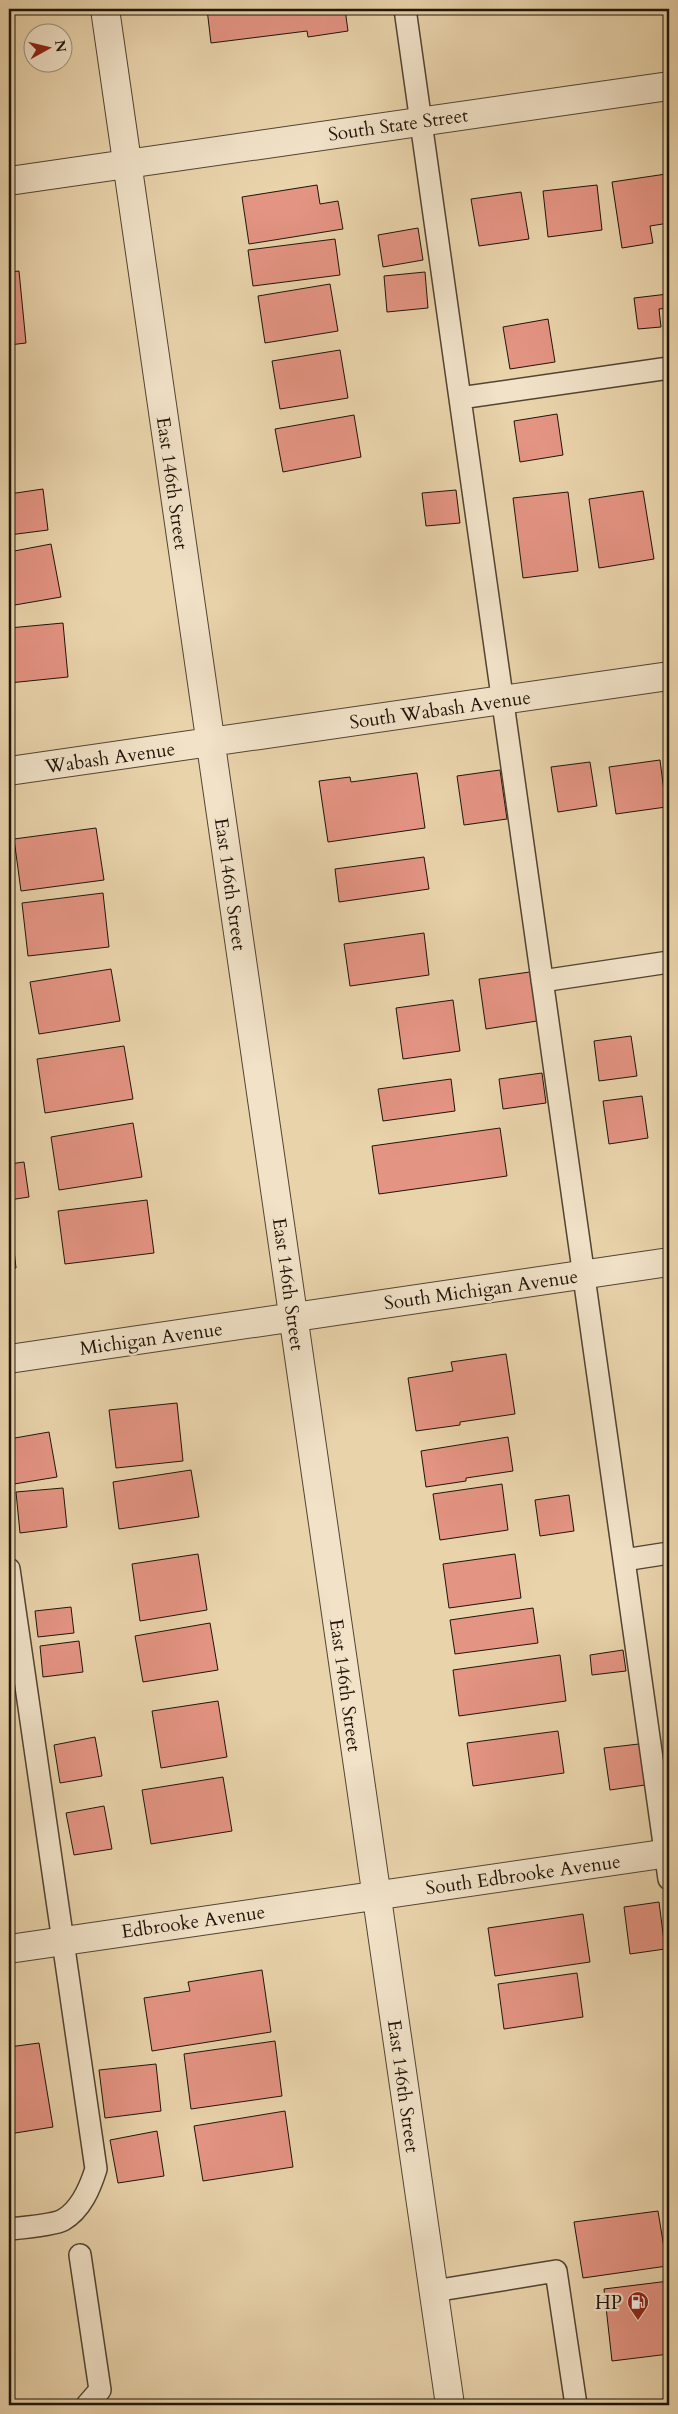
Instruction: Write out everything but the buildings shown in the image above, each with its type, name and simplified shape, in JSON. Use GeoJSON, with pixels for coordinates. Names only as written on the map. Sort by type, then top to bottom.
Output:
{"type":"FeatureCollection","features":[{"type":"Feature","properties":{"kind":"street","name":"East 146th Street"},"geometry":{"type":"LineString","coordinates":[[105,9],[450,2405]]}},
{"type":"Feature","properties":{"kind":"street","name":"South State Street"},"geometry":{"type":"LineString","coordinates":[[9,181],[669,86]]}},
{"type":"Feature","properties":{"kind":"street","name":"South Wabash Avenue"},"geometry":{"type":"LineString","coordinates":[[211,742],[669,676]]}},
{"type":"Feature","properties":{"kind":"street","name":"Wabash Avenue"},"geometry":{"type":"LineString","coordinates":[[9,771],[211,742]]}},
{"type":"Feature","properties":{"kind":"street","name":"South Michigan Avenue"},"geometry":{"type":"LineString","coordinates":[[293,1316],[669,1262]]}},
{"type":"Feature","properties":{"kind":"street","name":"Michigan Avenue"},"geometry":{"type":"LineString","coordinates":[[9,1359],[293,1316]]}},
{"type":"Feature","properties":{"kind":"street","name":"South Edbrooke Avenue"},"geometry":{"type":"LineString","coordinates":[[376,1894],[668,1862]]}},
{"type":"Feature","properties":{"kind":"street","name":"Edbrooke Avenue"},"geometry":{"type":"LineString","coordinates":[[9,1949],[376,1894]]}},
{"type":"Feature","properties":{"kind":"lane"},"geometry":{"type":"LineString","coordinates":[[405,9],[668,1862]]}},
{"type":"Feature","properties":{"kind":"lane"},"geometry":{"type":"LineString","coordinates":[[460,398],[669,368]]}},
{"type":"Feature","properties":{"kind":"lane"},"geometry":{"type":"LineString","coordinates":[[542,981],[669,962]]}},
{"type":"Feature","properties":{"kind":"lane"},"geometry":{"type":"LineString","coordinates":[[624,1560],[669,1553]]}},
{"type":"Feature","properties":{"kind":"lane"},"geometry":{"type":"LineString","coordinates":[[9,1569],[15,1649],[64,1941],[96,2169],[90,2188],[78,2207],[62,2221],[9,2229]]}},
{"type":"Feature","properties":{"kind":"lane"},"geometry":{"type":"LineString","coordinates":[[80,2255],[100,2390],[87,2405]]}},
{"type":"Feature","properties":{"kind":"lane"},"geometry":{"type":"LineString","coordinates":[[434,2291],[556,2271],[576,2405]]}},
{"type":"Feature","properties":{"kind":"place","name":"HP"},"geometry":{"type":"Point","coordinates":[638,2321]}}]}
